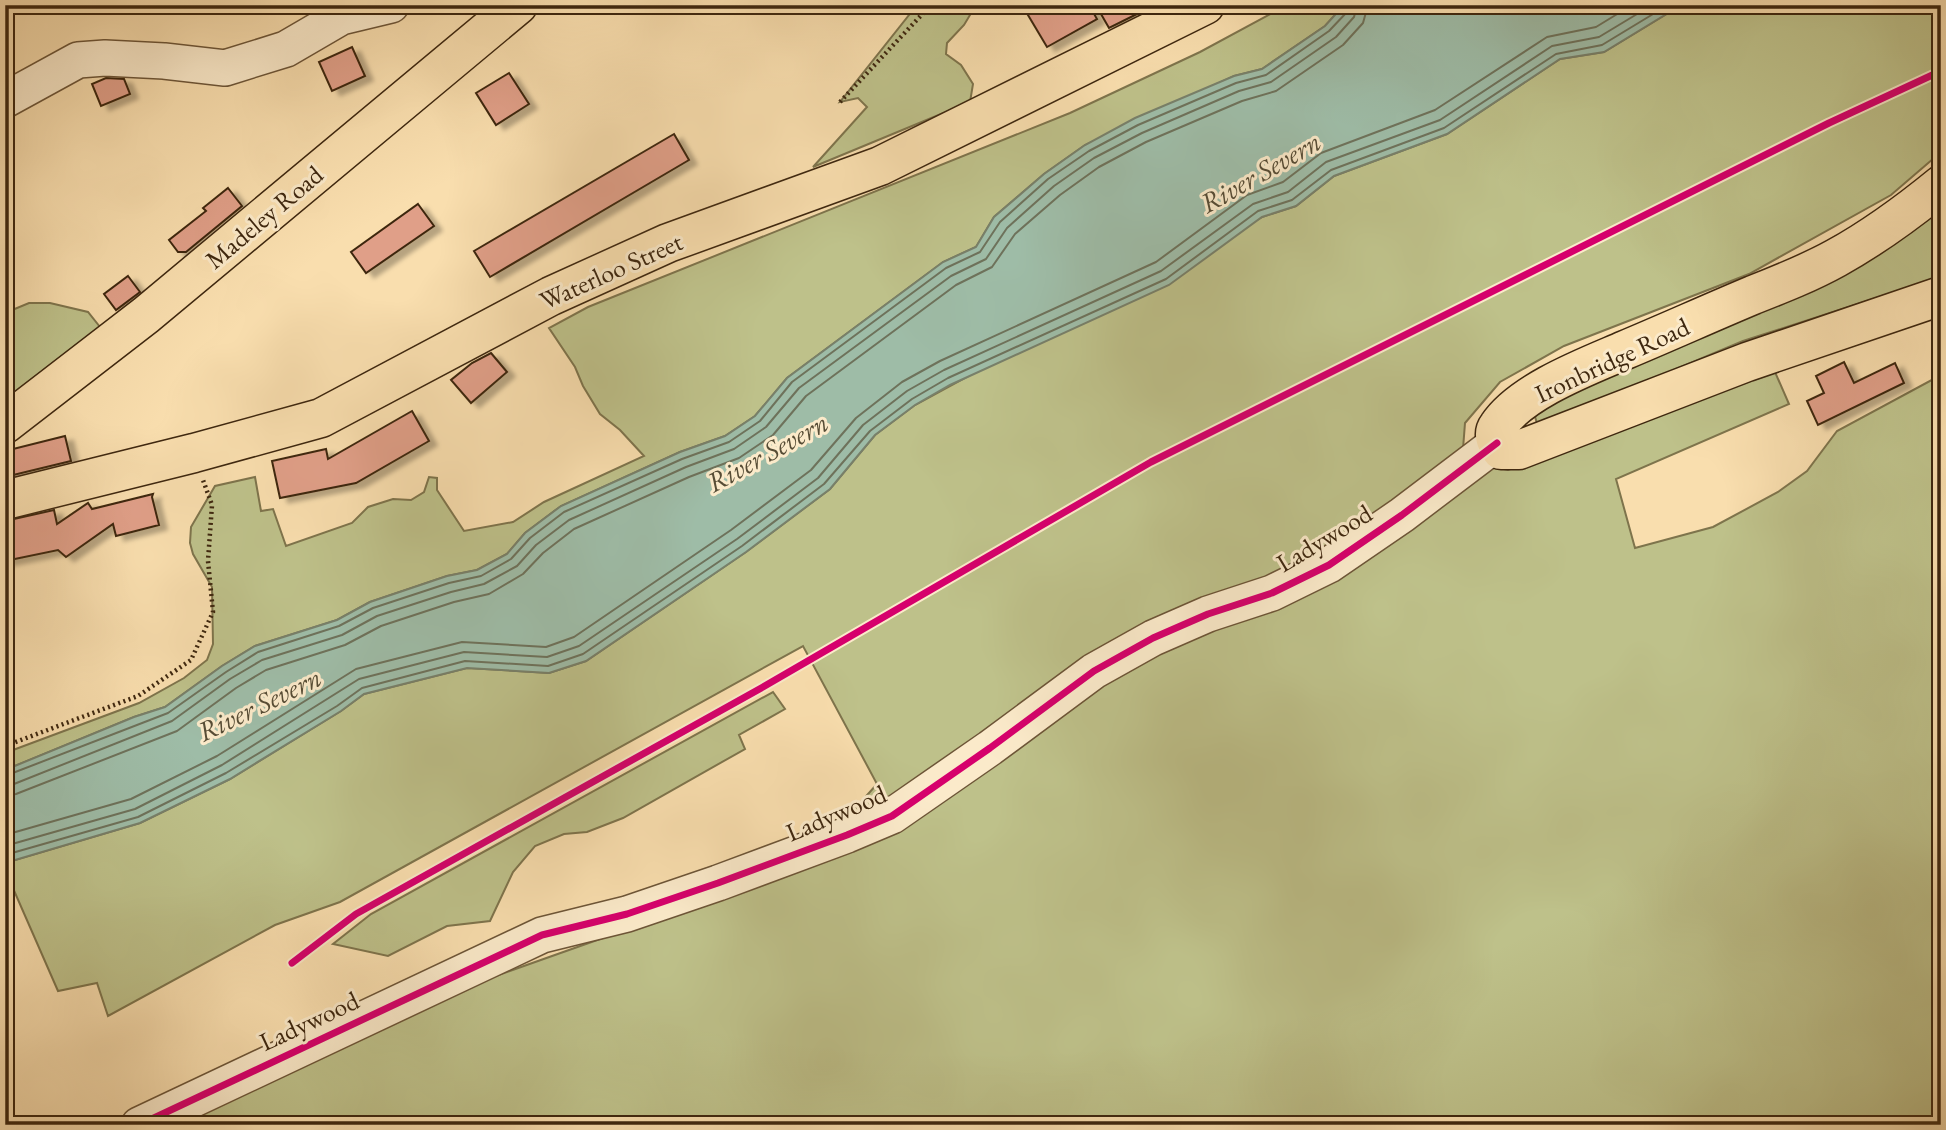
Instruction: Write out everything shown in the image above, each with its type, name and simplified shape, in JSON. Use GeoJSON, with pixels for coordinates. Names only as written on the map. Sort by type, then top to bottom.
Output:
{"type":"FeatureCollection","features":[{"type":"Feature","properties":{"kind":"main road","name":"Madeley Road"},"geometry":{"type":"LineString","coordinates":[[5,424],[146,315],[518,5]]}},
{"type":"Feature","properties":{"kind":"main road","name":"Waterloo Street"},"geometry":{"type":"LineString","coordinates":[[5,500],[321,418],[551,296],[668,243],[880,166],[1205,5]]}},
{"type":"Feature","properties":{"kind":"main road","name":"Ironbridge Road"},"geometry":{"type":"LineString","coordinates":[[1941,185],[1901,218],[1836,258],[1565,377],[1525,401],[1496,427],[1494,435],[1501,450],[1519,450],[1747,362],[1941,296]]}},
{"type":"Feature","properties":{"kind":"street"},"geometry":{"type":"LineString","coordinates":[[5,100],[78,60],[106,58],[225,68],[286,49],[341,17],[391,5]]}},
{"type":"Feature","properties":{"kind":"street","name":"Ladywood"},"geometry":{"type":"LineString","coordinates":[[139,1125],[542,935],[627,914],[718,883],[892,816],[1094,671],[1153,638],[1208,614],[1272,593],[1329,565],[1402,515],[1497,443]]}},
{"type":"Feature","properties":{"kind":"path"},"geometry":{"type":"LineString","coordinates":[[840,102],[928,7],[936,5]]}},
{"type":"Feature","properties":{"kind":"path"},"geometry":{"type":"LineString","coordinates":[[5,746],[138,696],[191,660],[213,612],[208,561],[212,505],[194,453]]}},
{"type":"Feature","properties":{"kind":"green space"},"geometry":{"type":"Polygon","coordinates":[[[917,5],[976,5],[964,25],[947,43],[946,54],[961,65],[973,84],[970,102],[813,167],[867,107],[858,98],[840,102],[917,5]]]}},
{"type":"Feature","properties":{"kind":"green space"},"geometry":{"type":"Polygon","coordinates":[[[1287,5],[1344,5],[1325,26],[1262,69],[1234,76],[1085,145],[1044,174],[994,217],[976,247],[943,262],[787,378],[755,416],[725,436],[680,452],[561,506],[525,533],[507,554],[477,570],[447,576],[370,602],[337,620],[255,646],[165,707],[5,770],[5,753],[139,703],[184,678],[207,660],[213,644],[212,587],[193,554],[190,543],[191,527],[215,486],[255,477],[261,511],[273,509],[286,546],[352,523],[368,507],[393,499],[411,500],[424,492],[429,477],[437,478],[437,490],[464,531],[513,522],[544,502],[644,456],[620,430],[600,414],[575,367],[549,328],[588,307],[1070,113],[1200,52],[1287,5]]]}},
{"type":"Feature","properties":{"kind":"green space"},"geometry":{"type":"Polygon","coordinates":[[[1676,5],[1941,5],[1941,152],[1891,195],[1749,274],[1564,346],[1500,382],[1465,423],[1463,449],[1473,462],[1508,470],[1775,372],[1789,404],[1616,479],[1635,548],[1713,527],[1778,492],[1807,471],[1837,431],[1941,375],[1941,1125],[169,1125],[425,1001],[803,867],[877,784],[803,646],[340,902],[275,925],[108,1016],[97,983],[58,991],[5,870],[5,863],[140,823],[230,779],[364,694],[467,668],[549,673],[586,661],[746,552],[830,489],[875,435],[915,405],[1262,217],[1296,206],[1334,176],[1447,134],[1560,59],[1604,52],[1673,10],[1676,5]]]}},
{"type":"Feature","properties":{"kind":"green space"},"geometry":{"type":"Polygon","coordinates":[[[1941,207],[1941,277],[1743,341],[1538,427],[1534,413],[1941,207]]]}},
{"type":"Feature","properties":{"kind":"green space"},"geometry":{"type":"Polygon","coordinates":[[[29,303],[50,303],[88,312],[100,327],[5,399],[5,313],[29,303]]]}},
{"type":"Feature","properties":{"kind":"green space"},"geometry":{"type":"Polygon","coordinates":[[[773,692],[785,709],[739,735],[745,749],[623,818],[587,832],[564,834],[535,846],[513,872],[490,921],[447,926],[388,956],[333,944],[371,914],[773,692]]]}},
{"type":"Feature","properties":{"kind":"water","name":"River Severn"},"geometry":{"type":"Polygon","coordinates":[[[1344,5],[1676,5],[1673,10],[1604,52],[1560,59],[1447,134],[1334,176],[1296,206],[1262,217],[1169,285],[950,385],[915,405],[875,435],[830,489],[746,552],[586,661],[549,673],[467,668],[364,694],[230,779],[140,823],[5,863],[5,770],[165,707],[255,646],[337,620],[370,602],[447,576],[477,570],[507,554],[525,533],[561,506],[680,452],[725,436],[755,416],[787,378],[943,262],[976,247],[994,217],[1044,174],[1085,145],[1135,118],[1234,76],[1262,69],[1325,26],[1344,5]]]}},
{"type":"Feature","properties":{"kind":"building"},"geometry":{"type":"Polygon","coordinates":[[[1045,5],[1089,5],[1097,19],[1047,47],[1028,15],[1045,5]]]}},
{"type":"Feature","properties":{"kind":"building"},"geometry":{"type":"Polygon","coordinates":[[[1115,5],[1155,5],[1109,28],[1101,14],[1115,5]]]}},
{"type":"Feature","properties":{"kind":"building"},"geometry":{"type":"Polygon","coordinates":[[[352,47],[365,76],[332,91],[319,62],[352,47]]]}},
{"type":"Feature","properties":{"kind":"building"},"geometry":{"type":"Polygon","coordinates":[[[509,73],[529,104],[496,125],[476,93],[509,73]]]}},
{"type":"Feature","properties":{"kind":"building"},"geometry":{"type":"Polygon","coordinates":[[[106,78],[124,79],[130,94],[101,106],[92,84],[106,78]]]}},
{"type":"Feature","properties":{"kind":"building"},"geometry":{"type":"Polygon","coordinates":[[[674,134],[689,160],[490,277],[474,251],[674,134]]]}},
{"type":"Feature","properties":{"kind":"building"},"geometry":{"type":"Polygon","coordinates":[[[228,188],[242,206],[186,252],[178,252],[169,240],[206,211],[203,208],[228,188]]]}},
{"type":"Feature","properties":{"kind":"building"},"geometry":{"type":"Polygon","coordinates":[[[418,204],[434,226],[366,273],[351,252],[418,204]]]}},
{"type":"Feature","properties":{"kind":"building"},"geometry":{"type":"Polygon","coordinates":[[[128,276],[140,292],[116,310],[104,294],[128,276]]]}},
{"type":"Feature","properties":{"kind":"building"},"geometry":{"type":"Polygon","coordinates":[[[491,353],[507,372],[471,403],[451,380],[472,363],[491,353]]]}},
{"type":"Feature","properties":{"kind":"building"},"geometry":{"type":"Polygon","coordinates":[[[1844,362],[1854,383],[1895,363],[1904,383],[1818,425],[1807,401],[1824,393],[1816,376],[1844,362]]]}},
{"type":"Feature","properties":{"kind":"building"},"geometry":{"type":"Polygon","coordinates":[[[412,411],[429,441],[356,483],[280,498],[272,461],[326,449],[328,459],[412,411]]]}},
{"type":"Feature","properties":{"kind":"building"},"geometry":{"type":"Polygon","coordinates":[[[65,436],[71,461],[5,477],[5,451],[65,436]]]}},
{"type":"Feature","properties":{"kind":"building"},"geometry":{"type":"Polygon","coordinates":[[[153,494],[159,525],[116,536],[113,524],[66,557],[58,550],[5,561],[5,521],[54,510],[57,524],[88,503],[92,509],[153,494]]]}},
{"type":"Feature","properties":{"kind":"cycle path"},"geometry":{"type":"LineString","coordinates":[[292,963],[356,914],[763,687],[1151,462],[1829,123],[1941,71]]}},
{"type":"Feature","properties":{"kind":"cycle path"},"geometry":{"type":"LineString","coordinates":[[139,1125],[542,935],[627,914],[718,883],[892,816],[1094,671],[1153,638],[1208,614],[1272,593],[1329,565],[1402,515],[1497,443]]}}]}
